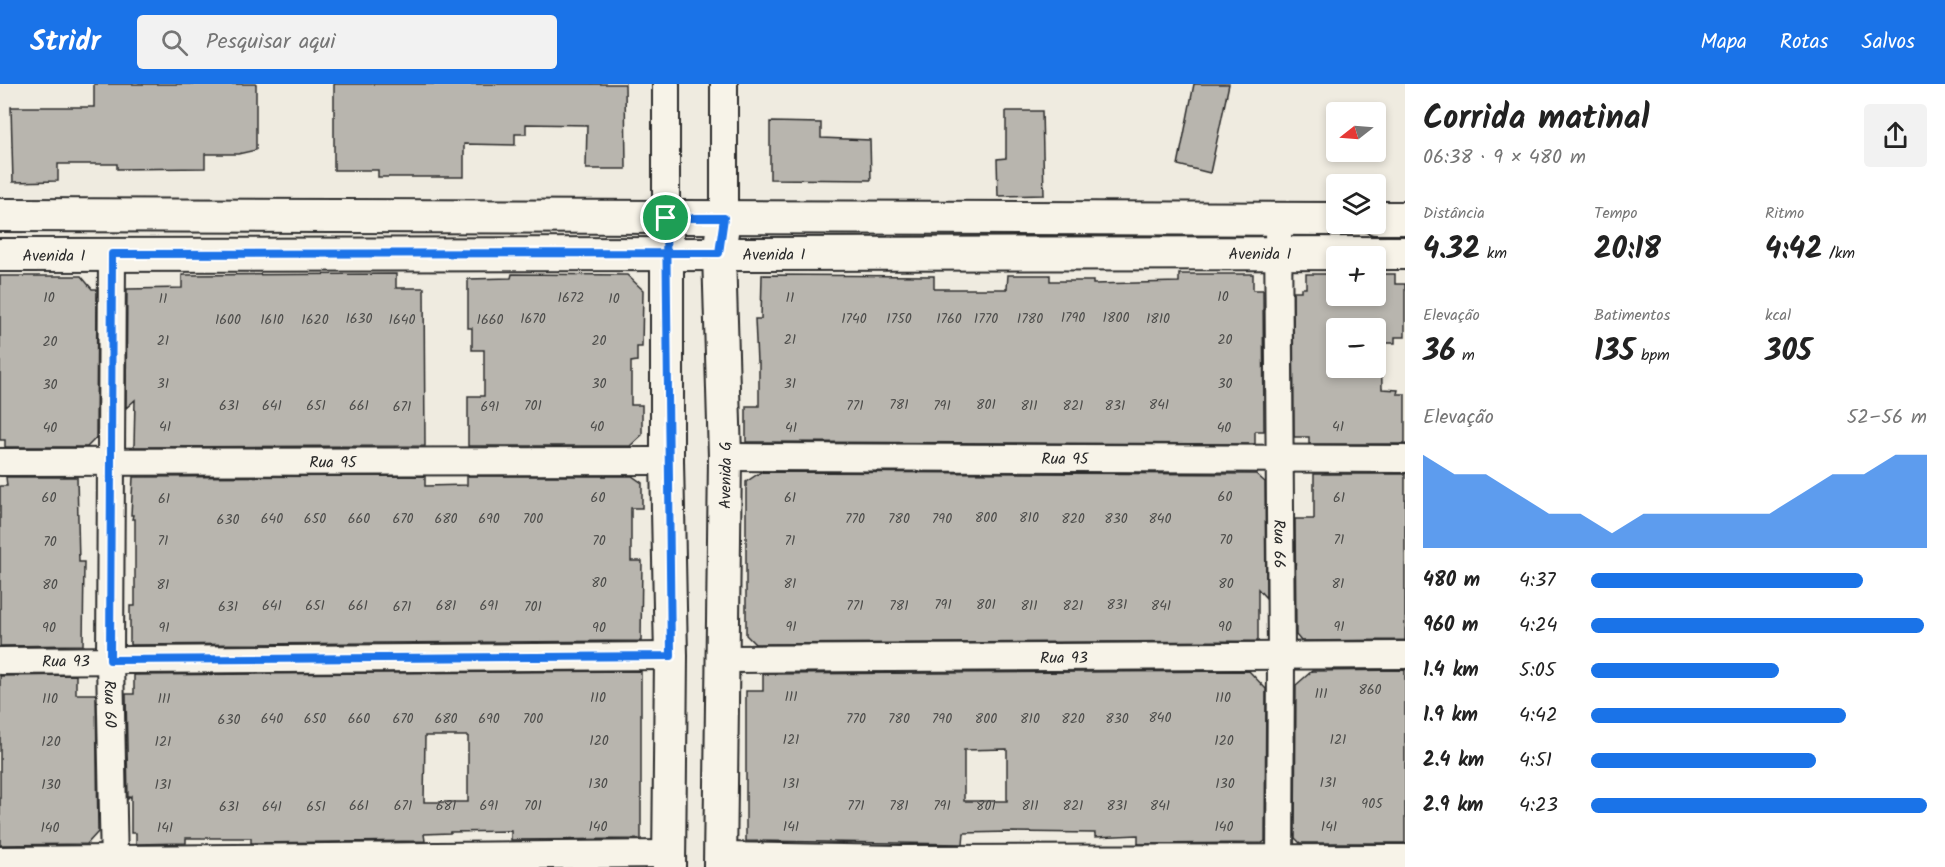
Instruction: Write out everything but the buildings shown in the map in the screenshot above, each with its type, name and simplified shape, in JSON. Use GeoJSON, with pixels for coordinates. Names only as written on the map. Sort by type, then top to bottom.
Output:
{"type":"FeatureCollection","features":[{"type":"Feature","properties":{"kind":"street"},"geometry":{"type":"LineString","coordinates":[[0,860],[114,863],[669,861],[671,656],[667,461],[666,84]]}},
{"type":"Feature","properties":{"kind":"street","name":"Avenida G"},"geometry":{"type":"LineString","coordinates":[[720,861],[724,457],[719,253],[724,218],[724,84]]}},
{"type":"Feature","properties":{"kind":"street","name":"Avenida I"},"geometry":{"type":"LineString","coordinates":[[0,216],[1326,219]]}},
{"type":"Feature","properties":{"kind":"street"},"geometry":{"type":"LineString","coordinates":[[1386,218],[1405,218]]}},
{"type":"Feature","properties":{"kind":"street","name":"Rua 66"},"geometry":{"type":"LineString","coordinates":[[1278,220],[1281,458],[1280,863]]}},
{"type":"Feature","properties":{"kind":"street","name":"Avenida I"},"geometry":{"type":"LineString","coordinates":[[0,255],[1405,253]]}},
{"type":"Feature","properties":{"kind":"street","name":"Rua 60"},"geometry":{"type":"LineString","coordinates":[[112,254],[110,660],[114,863]]}},
{"type":"Feature","properties":{"kind":"street","name":"Rua 95"},"geometry":{"type":"LineString","coordinates":[[724,457],[1405,459]]}},
{"type":"Feature","properties":{"kind":"street","name":"Rua 95"},"geometry":{"type":"LineString","coordinates":[[0,462],[667,461]]}},
{"type":"Feature","properties":{"kind":"street","name":"Rua 93"},"geometry":{"type":"LineString","coordinates":[[722,659],[1405,655]]}},
{"type":"Feature","properties":{"kind":"street","name":"Rua 93"},"geometry":{"type":"LineString","coordinates":[[0,661],[671,656]]}},
{"type":"Feature","properties":{"kind":"street"},"geometry":{"type":"LineString","coordinates":[[720,861],[900,859],[1280,863],[1405,858]]}},
{"type":"Feature","properties":{"kind":"route"},"geometry":{"type":"LineString","coordinates":[[666,218],[667,253],[667,461],[671,656],[110,660],[112,254],[667,253],[697,254],[719,253],[724,218],[666,218]]}}]}
